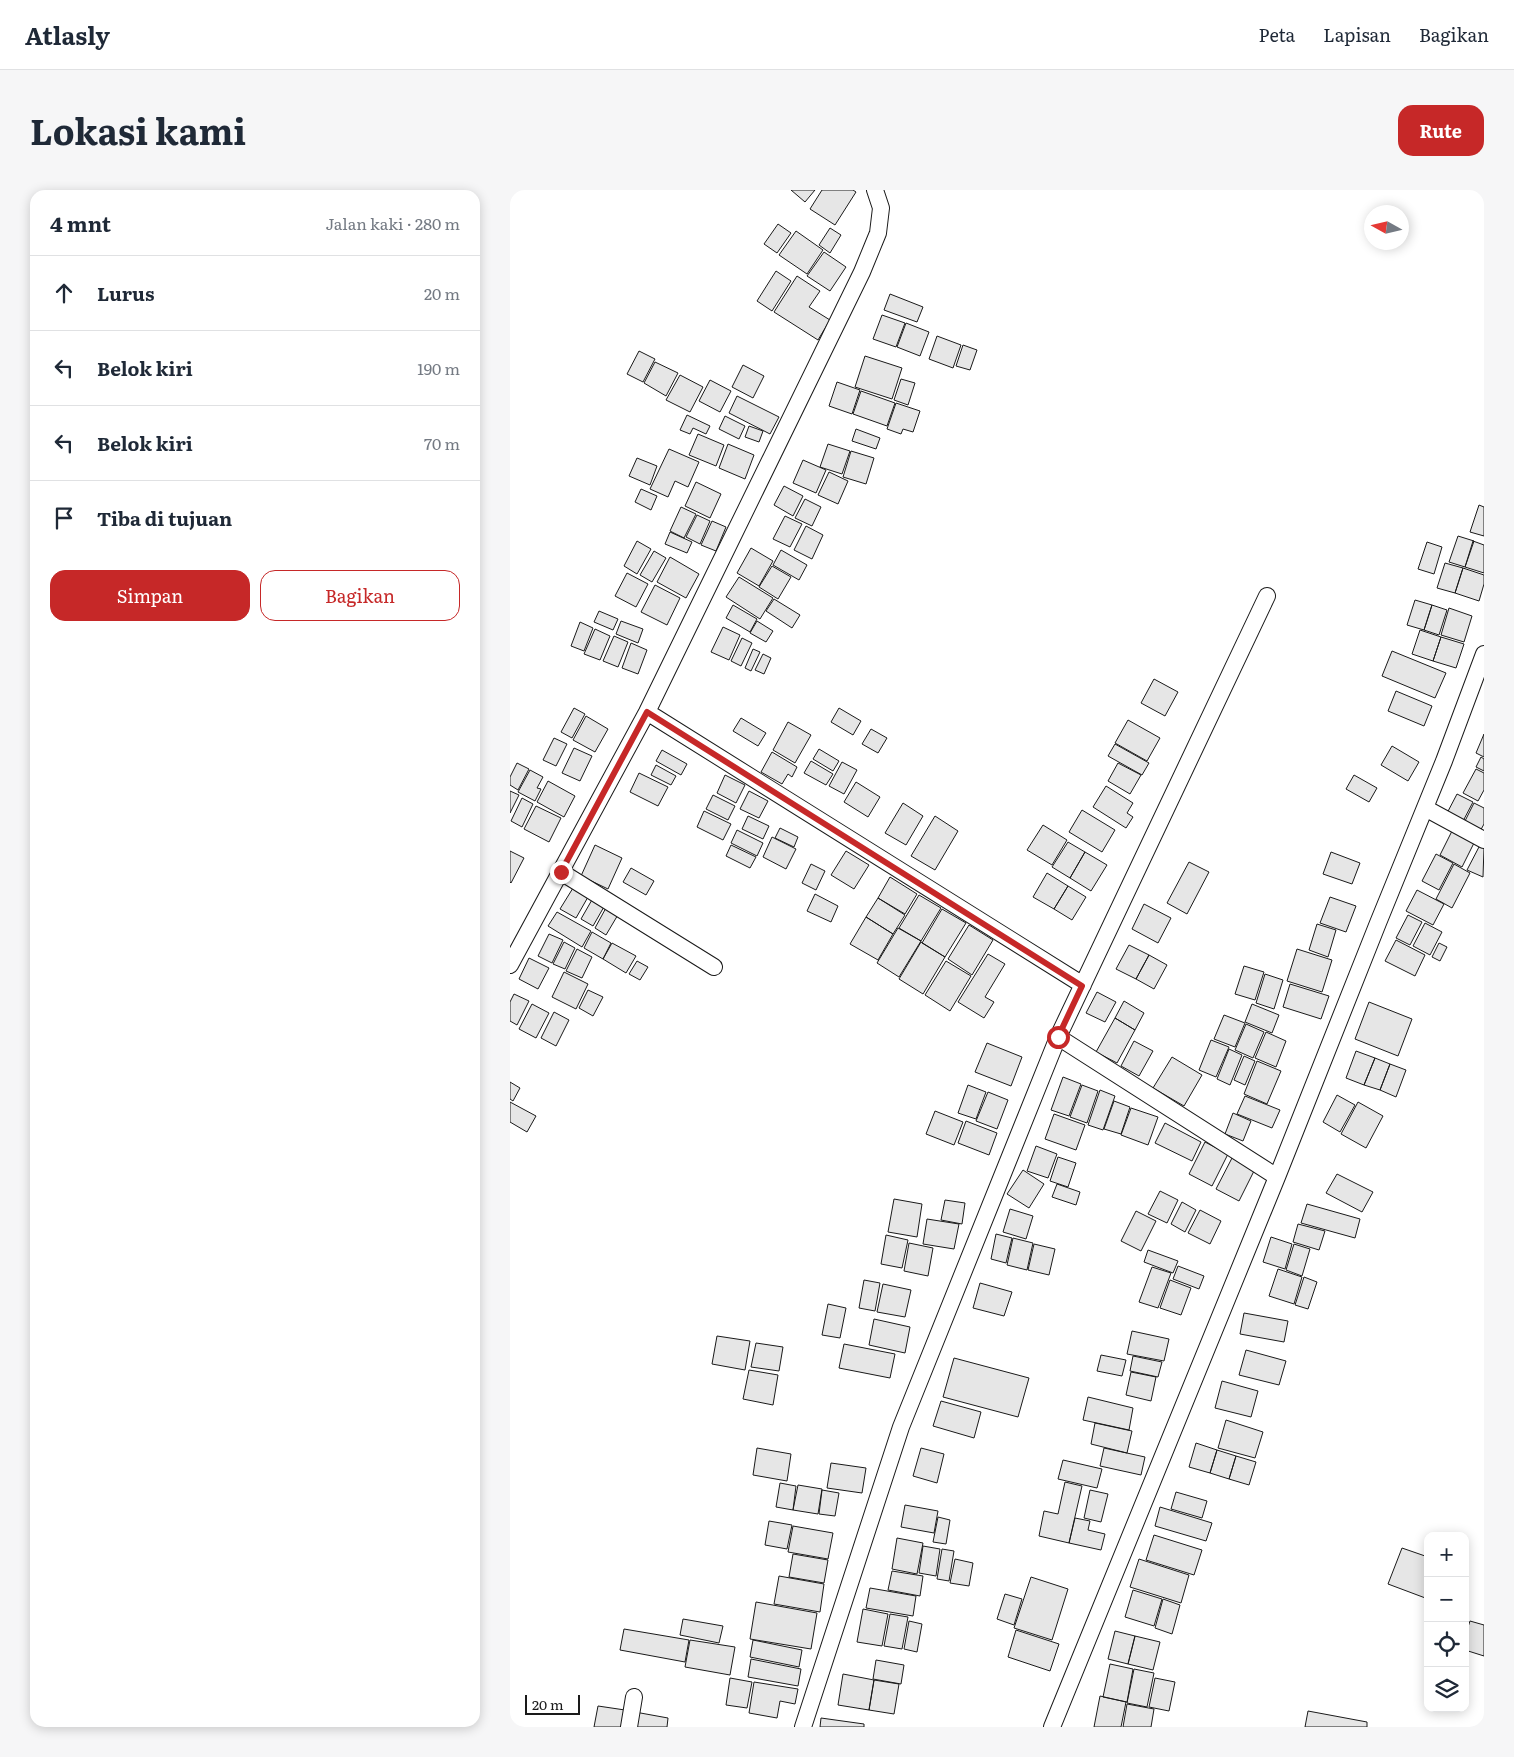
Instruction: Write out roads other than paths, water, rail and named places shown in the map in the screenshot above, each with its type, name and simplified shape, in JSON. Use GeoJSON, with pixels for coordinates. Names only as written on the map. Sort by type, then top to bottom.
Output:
{"type":"FeatureCollection","features":[{"type":"Feature","properties":{"kind":"street"},"geometry":{"type":"LineString","coordinates":[[510,965],[647,712],[862,272],[878,234],[881,208],[875,190]]}},
{"type":"Feature","properties":{"kind":"street"},"geometry":{"type":"LineString","coordinates":[[803,1727],[901,1427],[1058,1037],[1267,596]]}},
{"type":"Feature","properties":{"kind":"street"},"geometry":{"type":"LineString","coordinates":[[1052,1727],[1277,1177],[1425,808],[1484,654]]}},
{"type":"Feature","properties":{"kind":"street"},"geometry":{"type":"LineString","coordinates":[[647,712],[1082,986]]}},
{"type":"Feature","properties":{"kind":"street"},"geometry":{"type":"LineString","coordinates":[[1425,808],[1484,840]]}},
{"type":"Feature","properties":{"kind":"street"},"geometry":{"type":"LineString","coordinates":[[561,872],[714,967]]}},
{"type":"Feature","properties":{"kind":"street"},"geometry":{"type":"LineString","coordinates":[[1058,1037],[1277,1177]]}},
{"type":"Feature","properties":{"kind":"street"},"geometry":{"type":"LineString","coordinates":[[629,1727],[634,1696]]}}]}
